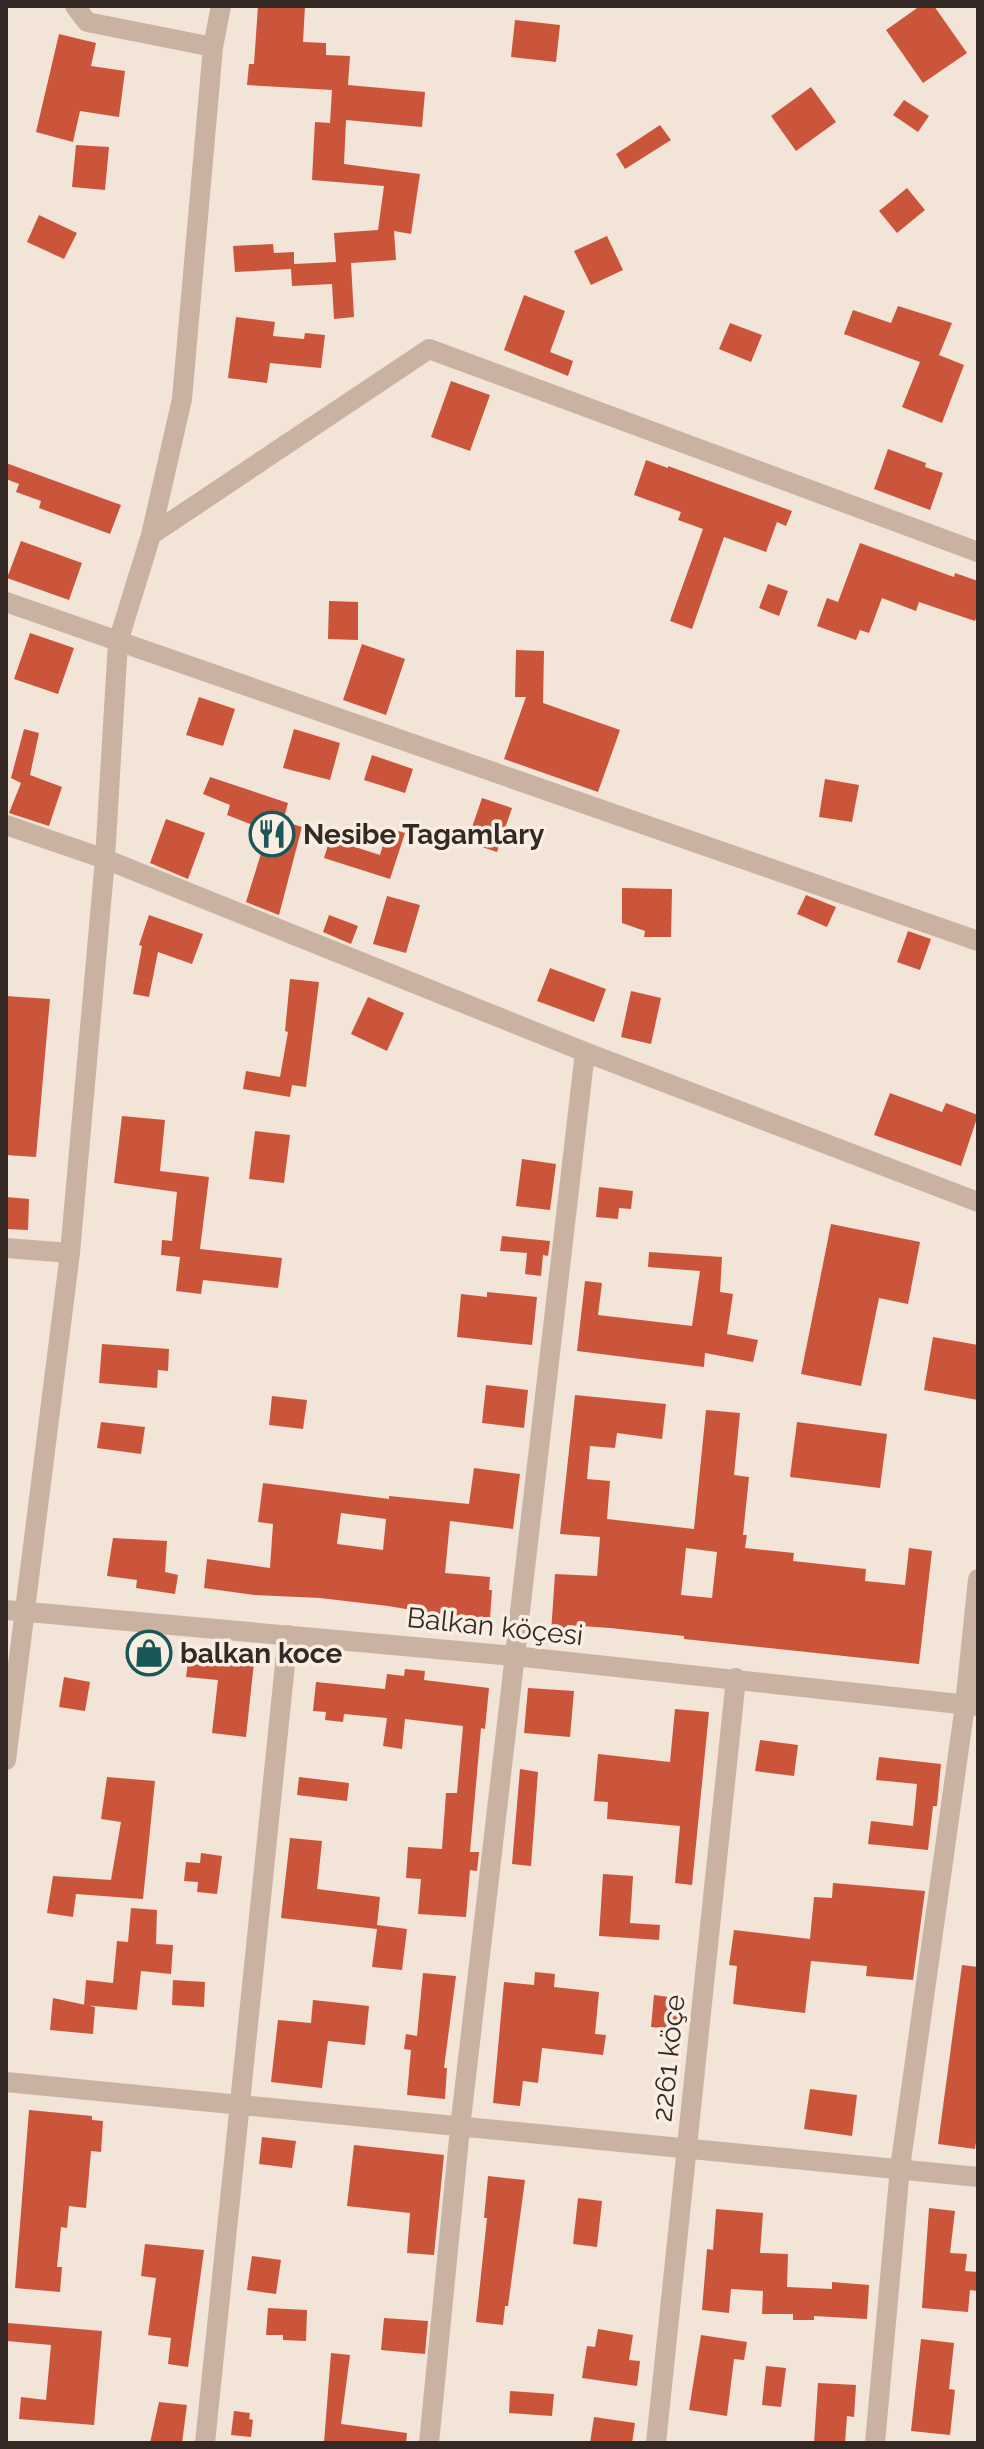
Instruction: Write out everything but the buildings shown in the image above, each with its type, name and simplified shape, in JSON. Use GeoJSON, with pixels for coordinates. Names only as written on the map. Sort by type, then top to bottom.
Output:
{"type":"FeatureCollection","features":[{"type":"Feature","properties":{"kind":"street"},"geometry":{"type":"LineString","coordinates":[[75,6],[87,22],[213,47]]}},
{"type":"Feature","properties":{"kind":"street"},"geometry":{"type":"LineString","coordinates":[[6,1760],[14,1610],[70,1253],[105,859],[118,642],[151,535],[182,399],[213,47],[221,6]]}},
{"type":"Feature","properties":{"kind":"street"},"geometry":{"type":"LineString","coordinates":[[151,535],[429,349],[978,552]]}},
{"type":"Feature","properties":{"kind":"street"},"geometry":{"type":"LineString","coordinates":[[6,602],[978,941]]}},
{"type":"Feature","properties":{"kind":"street"},"geometry":{"type":"LineString","coordinates":[[6,825],[105,859],[585,1052],[978,1202]]}},
{"type":"Feature","properties":{"kind":"street"},"geometry":{"type":"LineString","coordinates":[[429,2443],[460,2128],[585,1052]]}},
{"type":"Feature","properties":{"kind":"street"},"geometry":{"type":"LineString","coordinates":[[6,1248],[70,1253]]}},
{"type":"Feature","properties":{"kind":"street"},"geometry":{"type":"LineString","coordinates":[[875,2443],[900,2168],[971,1705],[978,1579]]}},
{"type":"Feature","properties":{"kind":"street","name":"Balkan köçesi"},"geometry":{"type":"LineString","coordinates":[[14,1610],[736,1678],[971,1705]]}},
{"type":"Feature","properties":{"kind":"street"},"geometry":{"type":"LineString","coordinates":[[205,2443],[288,1635]]}},
{"type":"Feature","properties":{"kind":"street","name":"2261 köçe"},"geometry":{"type":"LineString","coordinates":[[656,2443],[736,1678]]}},
{"type":"Feature","properties":{"kind":"street"},"geometry":{"type":"LineString","coordinates":[[6,2082],[687,2151],[978,2177]]}},
{"type":"Feature","properties":{"kind":"place","name":"Nesibe Tagamlary"},"geometry":{"type":"Point","coordinates":[272,834]}},
{"type":"Feature","properties":{"kind":"place","name":"balkan koce"},"geometry":{"type":"Point","coordinates":[149,1653]}}]}
